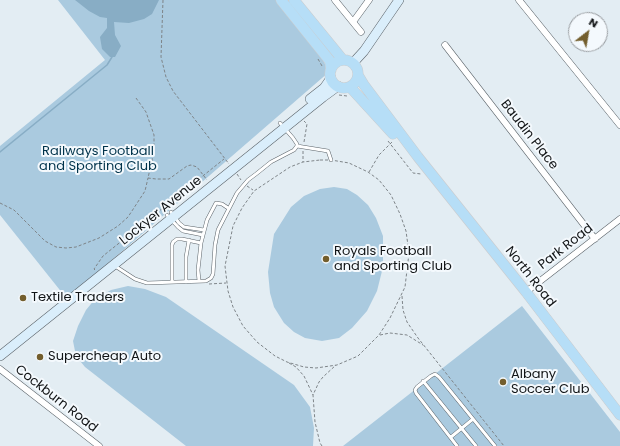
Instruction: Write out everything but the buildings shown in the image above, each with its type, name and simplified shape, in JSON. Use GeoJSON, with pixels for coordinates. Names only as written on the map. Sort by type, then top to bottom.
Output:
{"type":"FeatureCollection","features":[{"type":"Feature","properties":{"kind":"main road"},"geometry":{"type":"LineString","coordinates":[[281,0],[330,61],[332,81]]}},
{"type":"Feature","properties":{"kind":"main road"},"geometry":{"type":"LineString","coordinates":[[294,0],[343,60]]}},
{"type":"Feature","properties":{"kind":"main road"},"geometry":{"type":"LineString","coordinates":[[354,63],[399,0]]}},
{"type":"Feature","properties":{"kind":"main road"},"geometry":{"type":"LineString","coordinates":[[343,60],[349,60],[354,63],[357,68],[358,75],[356,82],[350,87],[346,88],[332,81],[334,64],[343,60]]}},
{"type":"Feature","properties":{"kind":"main road","name":"North Road"},"geometry":{"type":"LineString","coordinates":[[358,75],[364,86],[418,157],[526,292],[620,415]]}},
{"type":"Feature","properties":{"kind":"main road","name":"Lockyer Avenue"},"geometry":{"type":"LineString","coordinates":[[0,350],[96,272],[171,216],[206,178],[229,164],[323,97],[332,81]]}},
{"type":"Feature","properties":{"kind":"main road","name":"North Road"},"geometry":{"type":"LineString","coordinates":[[350,87],[394,141],[418,157]]}},
{"type":"Feature","properties":{"kind":"main road","name":"Lockyer Avenue"},"geometry":{"type":"LineString","coordinates":[[0,356],[114,265],[229,164]]}},
{"type":"Feature","properties":{"kind":"street"},"geometry":{"type":"LineString","coordinates":[[336,0],[361,32]]}},
{"type":"Feature","properties":{"kind":"street"},"geometry":{"type":"LineString","coordinates":[[353,22],[369,0]]}},
{"type":"Feature","properties":{"kind":"street"},"geometry":{"type":"LineString","coordinates":[[519,0],[620,125]]}},
{"type":"Feature","properties":{"kind":"street","name":"Baudin Place"},"geometry":{"type":"LineString","coordinates":[[445,45],[595,239]]}},
{"type":"Feature","properties":{"kind":"street","name":"Park Road"},"geometry":{"type":"LineString","coordinates":[[526,292],[620,219]]}},
{"type":"Feature","properties":{"kind":"street","name":"Cockburn Road"},"geometry":{"type":"LineString","coordinates":[[0,369],[99,446]]}},
{"type":"Feature","properties":{"kind":"lane"},"geometry":{"type":"LineString","coordinates":[[282,126],[293,138],[297,146]]}},
{"type":"Feature","properties":{"kind":"lane"},"geometry":{"type":"LineString","coordinates":[[297,146],[328,151],[331,160]]}},
{"type":"Feature","properties":{"kind":"lane"},"geometry":{"type":"LineString","coordinates":[[114,265],[135,279],[147,283],[209,280],[213,274],[216,239],[228,208],[237,192],[248,180],[271,162],[294,150],[297,146]]}},
{"type":"Feature","properties":{"kind":"lane"},"geometry":{"type":"LineString","coordinates":[[199,281],[198,270],[201,243],[207,220],[216,204],[222,204],[228,208]]}},
{"type":"Feature","properties":{"kind":"lane"},"geometry":{"type":"LineString","coordinates":[[171,216],[184,227],[204,230]]}},
{"type":"Feature","properties":{"kind":"lane"},"geometry":{"type":"LineString","coordinates":[[171,216],[178,228],[183,231],[203,235]]}},
{"type":"Feature","properties":{"kind":"lane"},"geometry":{"type":"LineString","coordinates":[[172,282],[172,245],[177,239],[201,243]]}},
{"type":"Feature","properties":{"kind":"lane"},"geometry":{"type":"LineString","coordinates":[[186,282],[186,257],[189,240]]}},
{"type":"Feature","properties":{"kind":"lane"},"geometry":{"type":"LineString","coordinates":[[457,446],[415,390],[423,381],[435,374],[495,446]]}},
{"type":"Feature","properties":{"kind":"lane"},"geometry":{"type":"LineString","coordinates":[[423,381],[476,446]]}},
{"type":"Feature","properties":{"kind":"lane"},"geometry":{"type":"LineString","coordinates":[[450,437],[473,419]]}},
{"type":"Feature","properties":{"kind":"path"},"geometry":{"type":"LineString","coordinates":[[163,0],[161,57],[166,77],[177,97],[244,184],[254,191]]}},
{"type":"Feature","properties":{"kind":"path"},"geometry":{"type":"LineString","coordinates":[[315,55],[325,71],[326,79],[332,81],[337,95],[346,96],[352,99]]}},
{"type":"Feature","properties":{"kind":"path"},"geometry":{"type":"LineString","coordinates":[[0,203],[14,210],[45,242],[56,247],[76,247],[99,238],[118,226],[128,217],[145,191],[154,151],[154,135],[146,112],[136,98]]}},
{"type":"Feature","properties":{"kind":"path"},"geometry":{"type":"LineString","coordinates":[[303,119],[307,124],[303,147],[303,162]]}},
{"type":"Feature","properties":{"kind":"path"},"geometry":{"type":"LineString","coordinates":[[386,138],[394,141],[412,173],[425,174]]}},
{"type":"Feature","properties":{"kind":"path"},"geometry":{"type":"LineString","coordinates":[[368,172],[379,155],[394,141]]}},
{"type":"Feature","properties":{"kind":"path"},"geometry":{"type":"LineString","coordinates":[[287,362],[304,367],[325,367],[337,365],[358,356],[379,335],[402,296],[405,287],[408,272],[409,253],[406,232],[400,214],[391,195],[379,180],[368,172],[349,164],[331,160],[303,162],[290,166],[254,191],[242,208],[233,226],[225,266],[227,283],[233,307],[243,326],[257,342],[275,356],[296,367],[304,376],[313,395],[315,422],[322,446]]}},
{"type":"Feature","properties":{"kind":"path"},"geometry":{"type":"LineString","coordinates":[[96,272],[94,269],[102,256],[206,178],[229,164]]}},
{"type":"Feature","properties":{"kind":"path"},"geometry":{"type":"LineString","coordinates":[[148,178],[169,179],[187,166],[191,165],[197,167],[206,178]]}},
{"type":"Feature","properties":{"kind":"path"},"geometry":{"type":"LineString","coordinates":[[203,284],[227,283]]}},
{"type":"Feature","properties":{"kind":"path"},"geometry":{"type":"LineString","coordinates":[[402,296],[403,310],[407,322],[424,346],[504,446]]}},
{"type":"Feature","properties":{"kind":"path"},"geometry":{"type":"LineString","coordinates":[[379,335],[407,335],[424,346]]}},
{"type":"Feature","properties":{"kind":"path"},"geometry":{"type":"LineString","coordinates":[[313,395],[323,377],[337,365]]}},
{"type":"Feature","properties":{"kind":"green space","name":"Railways Football and Sporting Club"},"geometry":{"type":"Polygon","coordinates":[[[58,0],[278,0],[321,56],[329,72],[67,299],[0,215],[0,146],[105,60],[58,0]]]}},
{"type":"Feature","properties":{"kind":"green space","name":"Royals Football and Sporting Club"},"geometry":{"type":"Polygon","coordinates":[[[334,187],[347,189],[357,195],[368,205],[376,218],[383,236],[383,267],[377,291],[367,311],[352,328],[339,338],[322,341],[305,338],[294,332],[284,323],[274,307],[270,293],[268,272],[274,234],[291,207],[304,196],[320,189],[334,187]]]}},
{"type":"Feature","properties":{"kind":"green space"},"geometry":{"type":"Polygon","coordinates":[[[128,286],[145,289],[166,297],[294,385],[310,407],[314,428],[313,446],[186,446],[85,367],[76,356],[73,341],[86,310],[95,299],[111,290],[128,286]]]}},
{"type":"Feature","properties":{"kind":"green space","name":"Albany Soccer Club"},"geometry":{"type":"Polygon","coordinates":[[[522,306],[620,432],[620,446],[343,446],[522,306]]]}},
{"type":"Feature","properties":{"kind":"shaded area"},"geometry":{"type":"Polygon","coordinates":[[[75,0],[159,0],[152,14],[144,19],[129,23],[114,22],[115,35],[121,46],[115,57],[110,57],[102,49],[100,37],[107,28],[107,18],[100,17],[89,11],[75,0]]]}},
{"type":"Feature","properties":{"kind":"waterway"},"geometry":{"type":"LineString","coordinates":[[0,152],[107,65],[112,57]]}},
{"type":"Feature","properties":{"kind":"place","name":"Royals Football and Sporting Club"},"geometry":{"type":"Point","coordinates":[326,259]}},
{"type":"Feature","properties":{"kind":"place","name":"Textile Traders"},"geometry":{"type":"Point","coordinates":[23,298]}},
{"type":"Feature","properties":{"kind":"place","name":"Supercheap Auto"},"geometry":{"type":"Point","coordinates":[40,357]}},
{"type":"Feature","properties":{"kind":"place","name":"Albany Soccer Club"},"geometry":{"type":"Point","coordinates":[503,382]}}]}
